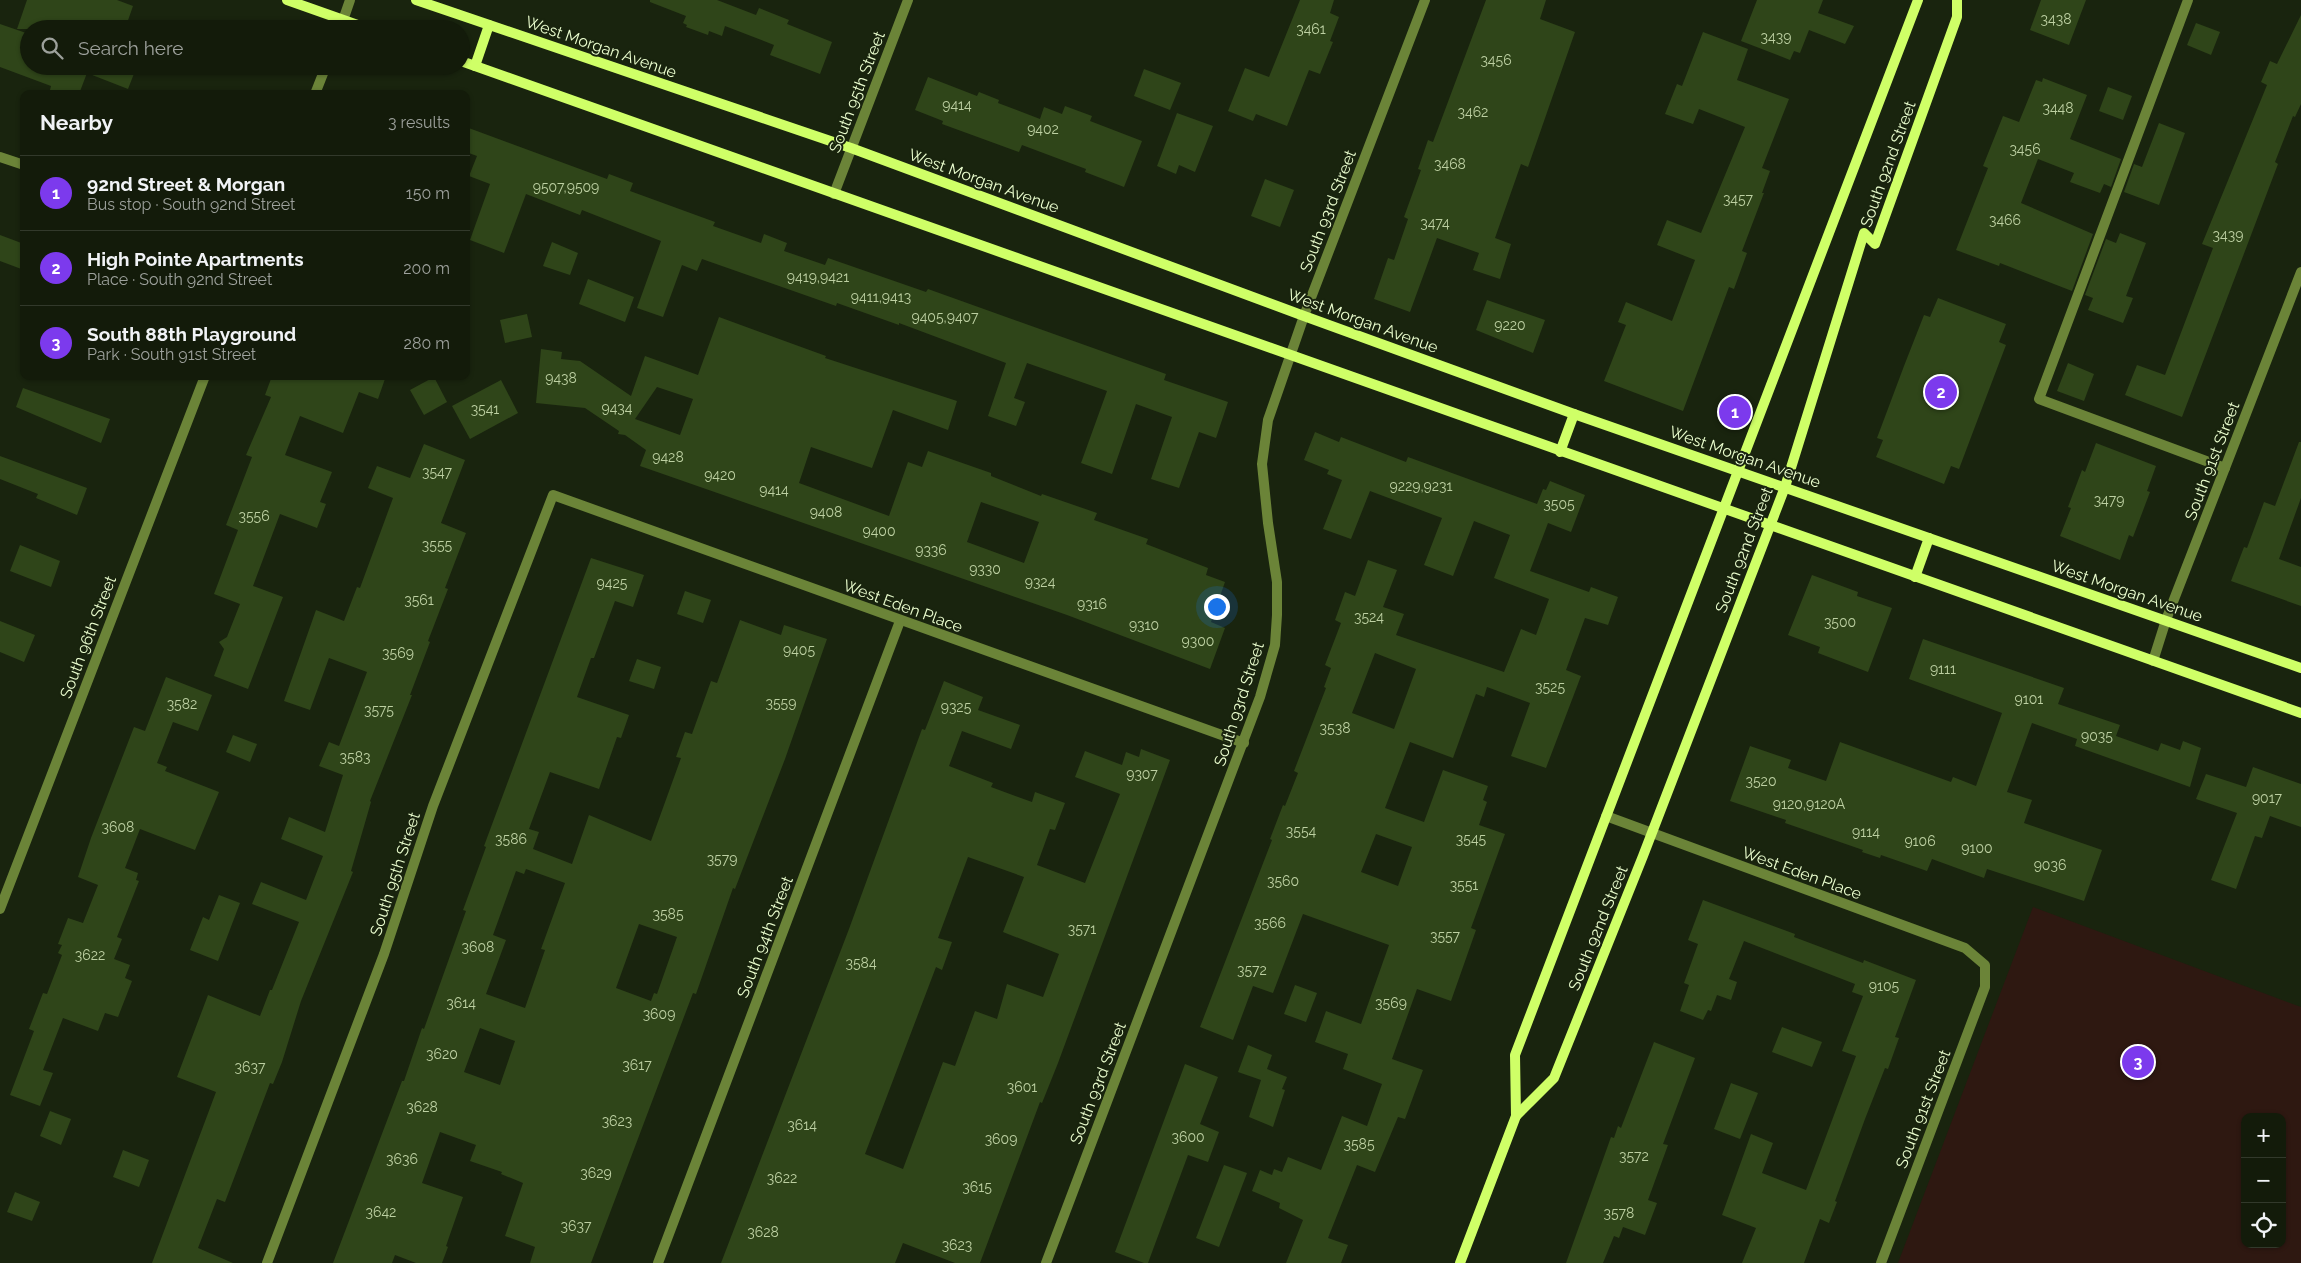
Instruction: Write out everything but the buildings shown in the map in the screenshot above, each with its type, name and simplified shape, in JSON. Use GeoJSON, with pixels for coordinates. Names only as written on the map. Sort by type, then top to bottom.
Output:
{"type":"FeatureCollection","features":[{"type":"Feature","properties":{"kind":"street"},"geometry":{"type":"LineString","coordinates":[[287,0],[333,20]]}},
{"type":"Feature","properties":{"kind":"street"},"geometry":{"type":"LineString","coordinates":[[343,20],[350,0]]}},
{"type":"Feature","properties":{"kind":"street","name":"West Morgan Avenue"},"geometry":{"type":"LineString","coordinates":[[416,0],[851,148],[1574,414],[2301,668]]}},
{"type":"Feature","properties":{"kind":"street","name":"South 95th Street"},"geometry":{"type":"LineString","coordinates":[[834,194],[908,0]]}},
{"type":"Feature","properties":{"kind":"street","name":"South 93rd Street"},"geometry":{"type":"LineString","coordinates":[[1046,1263],[1260,697],[1275,645],[1277,582],[1262,464],[1268,420],[1304,316],[1425,0]]}},
{"type":"Feature","properties":{"kind":"street","name":"South 92nd Street"},"geometry":{"type":"LineString","coordinates":[[1460,1263],[1516,1116],[1516,1055],[1918,0]]}},
{"type":"Feature","properties":{"kind":"street","name":"South 92nd Street"},"geometry":{"type":"LineString","coordinates":[[1516,1116],[1554,1078],[1652,834],[1785,487],[1864,233],[1874,244],[1957,17],[1957,0]]}},
{"type":"Feature","properties":{"kind":"street"},"geometry":{"type":"LineString","coordinates":[[2188,0],[2038,399],[2225,468]]}},
{"type":"Feature","properties":{"kind":"street"},"geometry":{"type":"LineString","coordinates":[[475,66],[489,25]]}},
{"type":"Feature","properties":{"kind":"street"},"geometry":{"type":"LineString","coordinates":[[470,64],[1291,357],[1724,508],[2301,713]]}},
{"type":"Feature","properties":{"kind":"street"},"geometry":{"type":"LineString","coordinates":[[317,90],[322,75]]}},
{"type":"Feature","properties":{"kind":"street"},"geometry":{"type":"LineString","coordinates":[[0,156],[20,164]]}},
{"type":"Feature","properties":{"kind":"street","name":"South 91st Street"},"geometry":{"type":"LineString","coordinates":[[2152,661],[2225,468],[2296,297],[2301,272]]}},
{"type":"Feature","properties":{"kind":"street","name":"South 96th Street"},"geometry":{"type":"LineString","coordinates":[[0,909],[203,380]]}},
{"type":"Feature","properties":{"kind":"street"},"geometry":{"type":"LineString","coordinates":[[1560,452],[1574,414]]}},
{"type":"Feature","properties":{"kind":"street","name":"South 95th Street"},"geometry":{"type":"LineString","coordinates":[[267,1263],[384,954],[433,806],[553,495]]}},
{"type":"Feature","properties":{"kind":"street","name":"West Eden Place"},"geometry":{"type":"LineString","coordinates":[[553,495],[1244,743]]}},
{"type":"Feature","properties":{"kind":"street"},"geometry":{"type":"LineString","coordinates":[[1915,577],[1929,538]]}},
{"type":"Feature","properties":{"kind":"street","name":"South 94th Street"},"geometry":{"type":"LineString","coordinates":[[658,1263],[900,621]]}},
{"type":"Feature","properties":{"kind":"street","name":"West Eden Place"},"geometry":{"type":"LineString","coordinates":[[1606,816],[1965,948],[1985,965]]}},
{"type":"Feature","properties":{"kind":"street","name":"South 91st Street"},"geometry":{"type":"LineString","coordinates":[[1881,1263],[1985,987],[1985,965]]}},
{"type":"Feature","properties":{"kind":"shaded area"},"geometry":{"type":"Polygon","coordinates":[[[2033,907],[2301,1007],[2301,1263],[1898,1263],[2033,907]]]}},
{"type":"Feature","properties":{"kind":"place","name":"High Pointe Apartments"},"geometry":{"type":"Point","coordinates":[1941,392]}},
{"type":"Feature","properties":{"kind":"place","name":"92nd Street & Morgan"},"geometry":{"type":"Point","coordinates":[1735,412]}},
{"type":"Feature","properties":{"kind":"place","name":"South 88th Playground"},"geometry":{"type":"Point","coordinates":[2138,1062]}}]}
